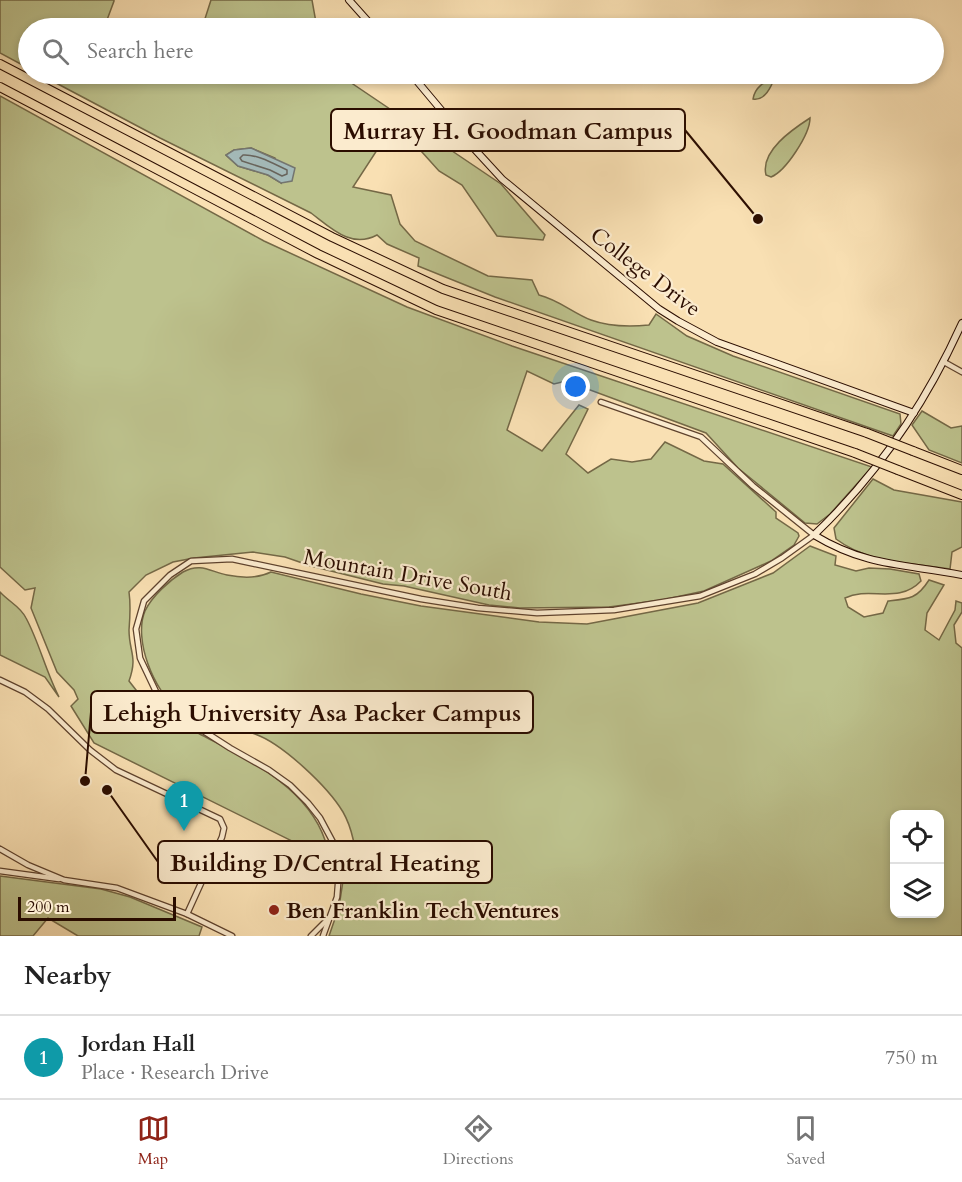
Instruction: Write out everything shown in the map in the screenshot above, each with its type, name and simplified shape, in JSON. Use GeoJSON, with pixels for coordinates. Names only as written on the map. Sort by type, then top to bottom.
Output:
{"type":"FeatureCollection","features":[{"type":"Feature","properties":{"kind":"highway"},"geometry":{"type":"LineString","coordinates":[[0,64],[18,73]]}},
{"type":"Feature","properties":{"kind":"highway"},"geometry":{"type":"LineString","coordinates":[[38,84],[332,237],[443,289],[867,433],[962,470]]}},
{"type":"Feature","properties":{"kind":"highway"},"geometry":{"type":"LineString","coordinates":[[0,87],[318,254],[436,310],[855,453],[962,495]]}},
{"type":"Feature","properties":{"kind":"street"},"geometry":{"type":"LineString","coordinates":[[350,0],[365,18]]}},
{"type":"Feature","properties":{"kind":"street","name":"College Drive"},"geometry":{"type":"LineString","coordinates":[[419,84],[502,179],[659,309],[717,342],[914,413]]}},
{"type":"Feature","properties":{"kind":"street","name":"Mountain Drive South"},"geometry":{"type":"LineString","coordinates":[[323,936],[337,897],[339,871],[335,846],[320,818],[290,785],[188,721],[159,698],[140,658],[136,629],[144,600],[170,575],[191,561],[232,559],[488,610],[537,613],[614,610],[700,596],[755,574],[782,558],[814,535],[842,508],[871,475],[914,413],[944,362],[962,323]]}},
{"type":"Feature","properties":{"kind":"street"},"geometry":{"type":"LineString","coordinates":[[944,362],[962,372]]}},
{"type":"Feature","properties":{"kind":"street"},"geometry":{"type":"LineString","coordinates":[[601,402],[702,437],[753,486],[814,535],[840,549],[876,562],[962,575]]}},
{"type":"Feature","properties":{"kind":"street"},"geometry":{"type":"LineString","coordinates":[[0,680],[25,692],[48,709],[90,750],[116,770],[220,819],[224,828],[222,837],[187,914]]}},
{"type":"Feature","properties":{"kind":"street"},"geometry":{"type":"LineString","coordinates":[[0,857],[2,850],[28,865],[64,880]]}},
{"type":"Feature","properties":{"kind":"street"},"geometry":{"type":"LineString","coordinates":[[0,872],[117,888],[187,914],[232,936]]}},
{"type":"Feature","properties":{"kind":"street","name":"Mountain Drive South"},"geometry":{"type":"LineString","coordinates":[[311,936],[329,918]]}},
{"type":"Feature","properties":{"kind":"green space"},"geometry":{"type":"Polygon","coordinates":[[[0,0],[114,0],[108,18],[18,18],[18,63],[0,53],[0,0]]]}},
{"type":"Feature","properties":{"kind":"green space"},"geometry":{"type":"Polygon","coordinates":[[[211,0],[312,0],[315,18],[205,18],[211,0]]]}},
{"type":"Feature","properties":{"kind":"green space"},"geometry":{"type":"Polygon","coordinates":[[[58,84],[353,84],[501,184],[545,235],[543,240],[497,236],[462,185],[439,171],[421,151],[403,146],[379,147],[353,187],[391,195],[400,224],[415,241],[488,276],[532,280],[539,295],[598,322],[620,326],[649,325],[656,314],[687,336],[733,356],[900,414],[901,424],[893,436],[495,297],[418,266],[419,258],[387,244],[377,235],[359,240],[350,238],[334,230],[311,213],[58,84]],[[251,148],[234,150],[226,155],[238,166],[268,175],[281,183],[275,158],[251,148]]]}},
{"type":"Feature","properties":{"kind":"green space"},"geometry":{"type":"Polygon","coordinates":[[[772,84],[764,96],[753,99],[756,91],[761,85],[772,84]]]}},
{"type":"Feature","properties":{"kind":"green space"},"geometry":{"type":"Polygon","coordinates":[[[0,96],[264,241],[407,307],[512,346],[872,467],[830,514],[817,524],[805,523],[738,468],[706,433],[566,381],[554,384],[527,371],[507,430],[542,451],[579,405],[588,409],[566,454],[588,473],[611,459],[632,462],[651,459],[665,442],[704,461],[723,464],[776,512],[776,518],[798,533],[799,536],[794,545],[771,561],[704,591],[662,600],[609,607],[520,608],[489,605],[404,586],[383,584],[285,557],[253,552],[173,562],[146,575],[129,592],[129,637],[133,666],[129,681],[155,709],[165,716],[254,764],[289,789],[316,821],[325,840],[321,846],[312,851],[94,743],[71,706],[78,699],[74,690],[57,672],[31,608],[35,588],[25,590],[0,567],[0,96]]]}},
{"type":"Feature","properties":{"kind":"green space"},"geometry":{"type":"Polygon","coordinates":[[[810,118],[802,142],[790,160],[771,177],[766,175],[765,166],[773,149],[810,118]]]}},
{"type":"Feature","properties":{"kind":"green space"},"geometry":{"type":"Polygon","coordinates":[[[922,411],[951,428],[962,426],[962,463],[929,450],[912,425],[922,411]]]}},
{"type":"Feature","properties":{"kind":"green space"},"geometry":{"type":"Polygon","coordinates":[[[873,479],[894,490],[962,502],[962,547],[952,552],[950,569],[876,558],[836,539],[834,528],[873,479]]]}},
{"type":"Feature","properties":{"kind":"green space"},"geometry":{"type":"Polygon","coordinates":[[[810,546],[836,556],[835,565],[856,571],[869,568],[890,569],[919,574],[921,581],[903,592],[864,594],[845,598],[848,607],[864,617],[883,613],[888,601],[916,594],[929,580],[944,585],[927,613],[925,630],[939,640],[955,610],[956,601],[962,603],[962,612],[954,625],[956,643],[962,648],[962,936],[329,936],[339,907],[343,881],[358,878],[354,844],[343,812],[304,767],[266,739],[196,718],[178,709],[169,701],[154,678],[144,650],[142,636],[145,611],[152,600],[178,575],[195,568],[244,577],[255,577],[271,572],[421,606],[539,622],[587,624],[698,603],[773,573],[810,546]]]}},
{"type":"Feature","properties":{"kind":"green space"},"geometry":{"type":"Polygon","coordinates":[[[0,592],[21,610],[26,618],[59,697],[45,677],[0,655],[0,592]]]}},
{"type":"Feature","properties":{"kind":"green space"},"geometry":{"type":"Polygon","coordinates":[[[0,876],[101,889],[130,897],[202,927],[199,936],[78,936],[48,918],[33,936],[0,936],[0,876]]]}},
{"type":"Feature","properties":{"kind":"water"},"geometry":{"type":"Polygon","coordinates":[[[251,148],[295,168],[292,181],[281,183],[268,175],[238,166],[226,155],[234,150],[251,148]]]}},
{"type":"Feature","properties":{"kind":"place","name":"Murray H. Goodman Campus"},"geometry":{"type":"Point","coordinates":[758,219]}},
{"type":"Feature","properties":{"kind":"place","name":"Lehigh University Asa Packer Campus"},"geometry":{"type":"Point","coordinates":[85,781]}},
{"type":"Feature","properties":{"kind":"place","name":"Building D/Central Heating"},"geometry":{"type":"Point","coordinates":[107,790]}},
{"type":"Feature","properties":{"kind":"place","name":"Jordan Hall"},"geometry":{"type":"Point","coordinates":[184,831]}},
{"type":"Feature","properties":{"kind":"place","name":"Ben Franklin TechVentures"},"geometry":{"type":"Point","coordinates":[274,910]}}]}
